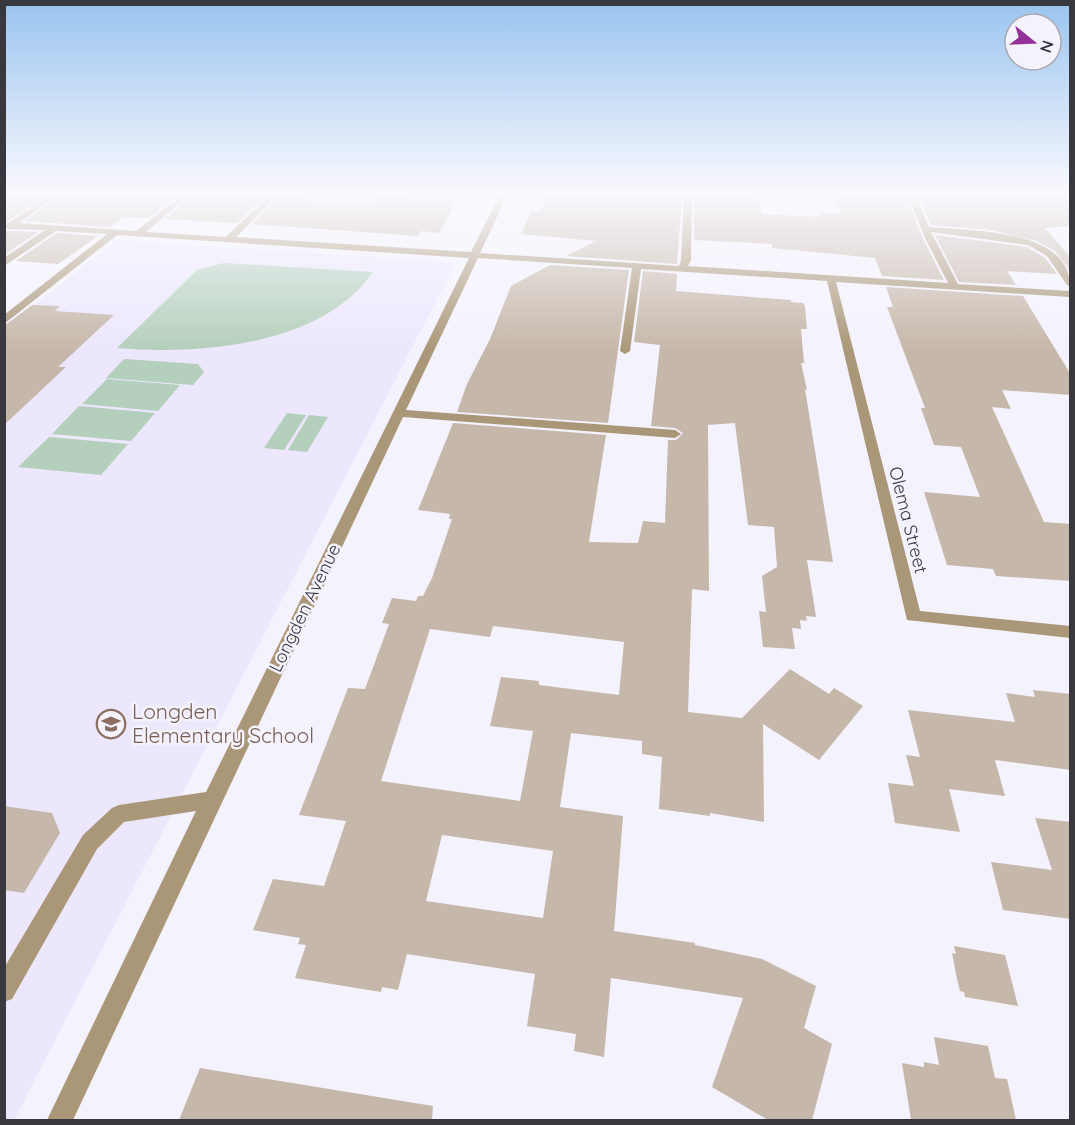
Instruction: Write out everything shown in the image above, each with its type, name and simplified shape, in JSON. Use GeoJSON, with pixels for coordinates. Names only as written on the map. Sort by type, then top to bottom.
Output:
{"type":"FeatureCollection","features":[{"type":"Feature","properties":{"kind":"street"},"geometry":{"type":"LineString","coordinates":[[4,263],[28,246]]}},
{"type":"Feature","properties":{"kind":"street"},"geometry":{"type":"LineString","coordinates":[[4,321],[96,246]]}},
{"type":"Feature","properties":{"kind":"street"},"geometry":{"type":"LineString","coordinates":[[328,246],[1071,294]]}},
{"type":"Feature","properties":{"kind":"street","name":"Longden Avenue"},"geometry":{"type":"LineString","coordinates":[[60,1120],[479,246]]}},
{"type":"Feature","properties":{"kind":"street"},"geometry":{"type":"LineString","coordinates":[[682,269],[686,260],[686,246]]}},
{"type":"Feature","properties":{"kind":"street"},"geometry":{"type":"LineString","coordinates":[[934,246],[954,286]]}},
{"type":"Feature","properties":{"kind":"street"},"geometry":{"type":"LineString","coordinates":[[1040,246],[1058,262],[1071,282]]}},
{"type":"Feature","properties":{"kind":"street"},"geometry":{"type":"LineString","coordinates":[[625,351],[637,266]]}},
{"type":"Feature","properties":{"kind":"street","name":"Olema Street"},"geometry":{"type":"LineString","coordinates":[[831,279],[913,616],[1071,632]]}},
{"type":"Feature","properties":{"kind":"street"},"geometry":{"type":"LineString","coordinates":[[400,413],[675,434]]}},
{"type":"Feature","properties":{"kind":"street"},"geometry":{"type":"LineString","coordinates":[[4,991],[90,842],[119,814],[212,800]]}},
{"type":"Feature","properties":{"kind":"shaded area","name":"Longden Elementary School"},"geometry":{"type":"Polygon","coordinates":[[[109,246],[217,246],[441,261],[452,265],[452,270],[14,1120],[5,1120],[5,328],[109,246]]]}},
{"type":"Feature","properties":{"kind":"green space"},"geometry":{"type":"Polygon","coordinates":[[[224,263],[373,272],[351,297],[323,316],[291,330],[221,347],[149,350],[117,348],[197,270],[224,263]]]}},
{"type":"Feature","properties":{"kind":"green space"},"geometry":{"type":"Polygon","coordinates":[[[124,359],[198,364],[204,372],[193,385],[106,378],[124,359]]]}},
{"type":"Feature","properties":{"kind":"green space"},"geometry":{"type":"Polygon","coordinates":[[[107,379],[180,385],[158,411],[82,404],[107,379]]]}},
{"type":"Feature","properties":{"kind":"green space"},"geometry":{"type":"Polygon","coordinates":[[[79,406],[155,413],[131,441],[52,434],[79,406]]]}},
{"type":"Feature","properties":{"kind":"green space"},"geometry":{"type":"Polygon","coordinates":[[[287,413],[306,415],[284,450],[264,448],[287,413]]]}},
{"type":"Feature","properties":{"kind":"green space"},"geometry":{"type":"Polygon","coordinates":[[[309,415],[328,417],[307,452],[288,450],[309,415]]]}},
{"type":"Feature","properties":{"kind":"green space"},"geometry":{"type":"Polygon","coordinates":[[[49,437],[128,444],[101,475],[18,467],[49,437]]]}},
{"type":"Feature","properties":{"kind":"building"},"geometry":{"type":"Polygon","coordinates":[[[4,246],[17,246],[4,255],[4,246]]]}},
{"type":"Feature","properties":{"kind":"building"},"geometry":{"type":"Polygon","coordinates":[[[37,246],[83,246],[58,264],[16,261],[37,246]]]}},
{"type":"Feature","properties":{"kind":"building"},"geometry":{"type":"Polygon","coordinates":[[[585,246],[678,246],[677,264],[566,256],[585,246]]]}},
{"type":"Feature","properties":{"kind":"building"},"geometry":{"type":"Polygon","coordinates":[[[927,246],[944,280],[882,276],[875,258],[772,248],[927,246]]]}},
{"type":"Feature","properties":{"kind":"building"},"geometry":{"type":"Polygon","coordinates":[[[941,246],[1027,247],[1045,258],[1057,274],[1007,271],[1016,285],[959,282],[941,246]]]}},
{"type":"Feature","properties":{"kind":"building"},"geometry":{"type":"Polygon","coordinates":[[[1047,246],[1061,246],[1071,258],[1071,275],[1067,266],[1055,251],[1047,246]]]}},
{"type":"Feature","properties":{"kind":"building"},"geometry":{"type":"Polygon","coordinates":[[[550,265],[629,270],[608,423],[457,412],[467,384],[490,339],[511,286],[550,265]]]}},
{"type":"Feature","properties":{"kind":"building"},"geometry":{"type":"Polygon","coordinates":[[[643,271],[677,274],[676,291],[791,300],[791,302],[803,303],[805,306],[807,329],[801,329],[804,363],[801,363],[833,562],[807,560],[816,617],[806,616],[807,621],[800,620],[801,629],[792,628],[795,649],[763,647],[759,611],[766,612],[762,576],[777,567],[774,527],[748,525],[735,423],[708,425],[709,591],[692,589],[688,712],[742,718],[790,669],[829,694],[834,688],[863,706],[819,760],[763,724],[764,822],[710,813],[710,816],[659,809],[662,757],[642,754],[642,741],[571,733],[560,807],[623,816],[614,931],[695,943],[695,945],[762,959],[816,986],[804,1028],[832,1044],[812,1120],[768,1120],[712,1087],[743,998],[611,978],[604,1057],[574,1051],[576,1034],[527,1026],[535,974],[407,954],[398,990],[382,987],[381,992],[295,978],[306,945],[298,944],[300,938],[253,930],[273,879],[324,886],[346,821],[299,815],[348,688],[365,689],[389,624],[382,623],[392,598],[416,601],[418,596],[423,596],[432,578],[452,519],[449,519],[450,514],[418,510],[453,423],[606,435],[589,542],[638,543],[643,521],[665,523],[668,440],[676,440],[683,433],[675,428],[651,426],[660,345],[634,342],[643,271]],[[493,626],[490,637],[430,629],[381,781],[520,801],[533,731],[490,726],[501,677],[539,681],[539,685],[619,695],[624,642],[493,626]],[[442,835],[426,901],[543,918],[553,851],[442,835]]]}},
{"type":"Feature","properties":{"kind":"building"},"geometry":{"type":"Polygon","coordinates":[[[886,287],[1023,296],[1071,375],[1071,395],[1002,390],[1011,409],[992,407],[1044,522],[1071,524],[1071,581],[996,576],[993,569],[947,565],[924,492],[980,497],[961,447],[934,445],[921,408],[925,408],[887,307],[893,307],[886,287]]]}},
{"type":"Feature","properties":{"kind":"building"},"geometry":{"type":"Polygon","coordinates":[[[32,305],[60,306],[55,311],[114,315],[58,367],[66,367],[4,425],[4,326],[32,305]]]}},
{"type":"Feature","properties":{"kind":"building"},"geometry":{"type":"Polygon","coordinates":[[[1033,690],[1071,694],[1071,770],[995,760],[1005,796],[949,789],[960,832],[895,823],[888,783],[914,786],[906,755],[920,757],[908,710],[1015,722],[1006,693],[1035,697],[1033,690]]]}},
{"type":"Feature","properties":{"kind":"building"},"geometry":{"type":"Polygon","coordinates":[[[4,806],[52,813],[60,833],[24,893],[4,890],[4,806]]]}},
{"type":"Feature","properties":{"kind":"building"},"geometry":{"type":"Polygon","coordinates":[[[1035,818],[1071,822],[1071,919],[1003,910],[991,862],[1052,870],[1035,818]]]}},
{"type":"Feature","properties":{"kind":"building"},"geometry":{"type":"Polygon","coordinates":[[[954,946],[1005,955],[1018,1006],[965,997],[964,992],[960,991],[957,979],[952,953],[956,954],[954,946]]]}},
{"type":"Feature","properties":{"kind":"building"},"geometry":{"type":"Polygon","coordinates":[[[934,1037],[988,1046],[995,1078],[1007,1079],[1016,1120],[911,1120],[902,1063],[924,1067],[924,1062],[939,1065],[934,1037]]]}},
{"type":"Feature","properties":{"kind":"building"},"geometry":{"type":"Polygon","coordinates":[[[200,1068],[433,1106],[432,1120],[179,1120],[200,1068]]]}},
{"type":"Feature","properties":{"kind":"place","name":"Longden Elementary School"},"geometry":{"type":"Point","coordinates":[111,724]}}]}
